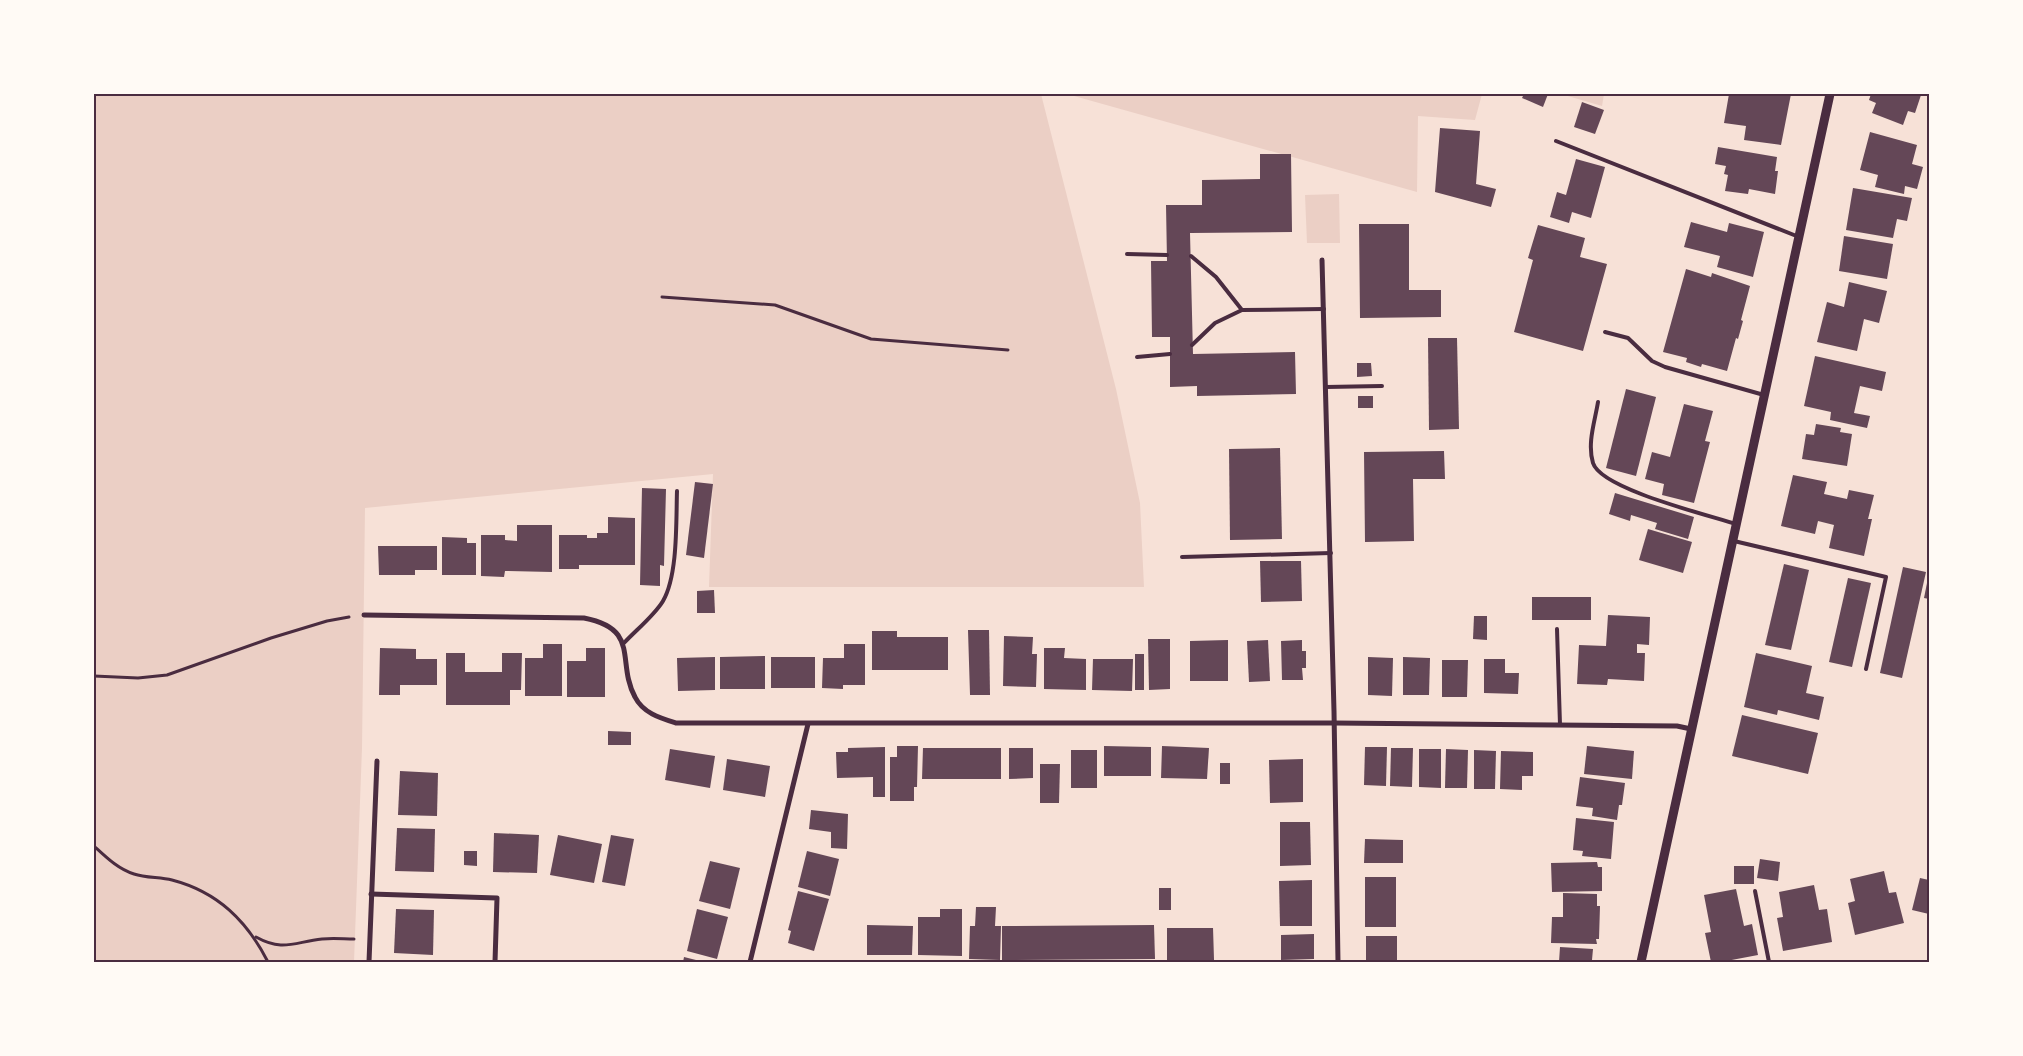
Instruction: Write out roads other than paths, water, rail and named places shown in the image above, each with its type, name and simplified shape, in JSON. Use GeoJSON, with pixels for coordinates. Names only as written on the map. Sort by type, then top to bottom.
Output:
{"type":"FeatureCollection","features":[{"type":"Feature","properties":{"kind":"street"},"geometry":{"type":"LineString","coordinates":[[1641,962],[1830,94]]}},
{"type":"Feature","properties":{"kind":"street"},"geometry":{"type":"LineString","coordinates":[[1322,260],[1338,962]]}},
{"type":"Feature","properties":{"kind":"street"},"geometry":{"type":"LineString","coordinates":[[364,615],[584,618],[599,621],[610,628],[624,643],[630,682],[635,698],[644,709],[655,717],[676,723],[1334,723],[1677,726],[1691,729]]}},
{"type":"Feature","properties":{"kind":"street"},"geometry":{"type":"LineString","coordinates":[[750,962],[808,724]]}},
{"type":"Feature","properties":{"kind":"street"},"geometry":{"type":"LineString","coordinates":[[369,962],[377,761]]}},
{"type":"Feature","properties":{"kind":"street"},"geometry":{"type":"LineString","coordinates":[[371,894],[497,898],[495,962]]}},
{"type":"Feature","properties":{"kind":"lane"},"geometry":{"type":"LineString","coordinates":[[1556,141],[1799,237]]}},
{"type":"Feature","properties":{"kind":"lane"},"geometry":{"type":"LineString","coordinates":[[1127,254],[1167,255]]}},
{"type":"Feature","properties":{"kind":"lane"},"geometry":{"type":"LineString","coordinates":[[1190,256],[1216,277],[1242,310]]}},
{"type":"Feature","properties":{"kind":"lane"},"geometry":{"type":"LineString","coordinates":[[1192,345],[1215,323],[1242,310],[1324,308]]}},
{"type":"Feature","properties":{"kind":"lane"},"geometry":{"type":"LineString","coordinates":[[1605,332],[1628,338],[1652,361],[1666,367],[1764,395]]}},
{"type":"Feature","properties":{"kind":"lane"},"geometry":{"type":"LineString","coordinates":[[1137,357],[1170,354]]}},
{"type":"Feature","properties":{"kind":"lane"},"geometry":{"type":"LineString","coordinates":[[1326,387],[1382,386]]}},
{"type":"Feature","properties":{"kind":"lane"},"geometry":{"type":"LineString","coordinates":[[1598,402],[1591,450],[1593,463],[1599,471],[1616,484],[1634,492],[1736,524]]}},
{"type":"Feature","properties":{"kind":"lane"},"geometry":{"type":"LineString","coordinates":[[624,643],[662,603],[669,589],[673,572],[677,491]]}},
{"type":"Feature","properties":{"kind":"lane"},"geometry":{"type":"LineString","coordinates":[[1732,540],[1886,577],[1866,669]]}},
{"type":"Feature","properties":{"kind":"lane"},"geometry":{"type":"LineString","coordinates":[[1182,558],[1330,553]]}},
{"type":"Feature","properties":{"kind":"lane"},"geometry":{"type":"LineString","coordinates":[[1557,629],[1560,725]]}},
{"type":"Feature","properties":{"kind":"lane"},"geometry":{"type":"LineString","coordinates":[[1755,891],[1769,962]]}}]}
